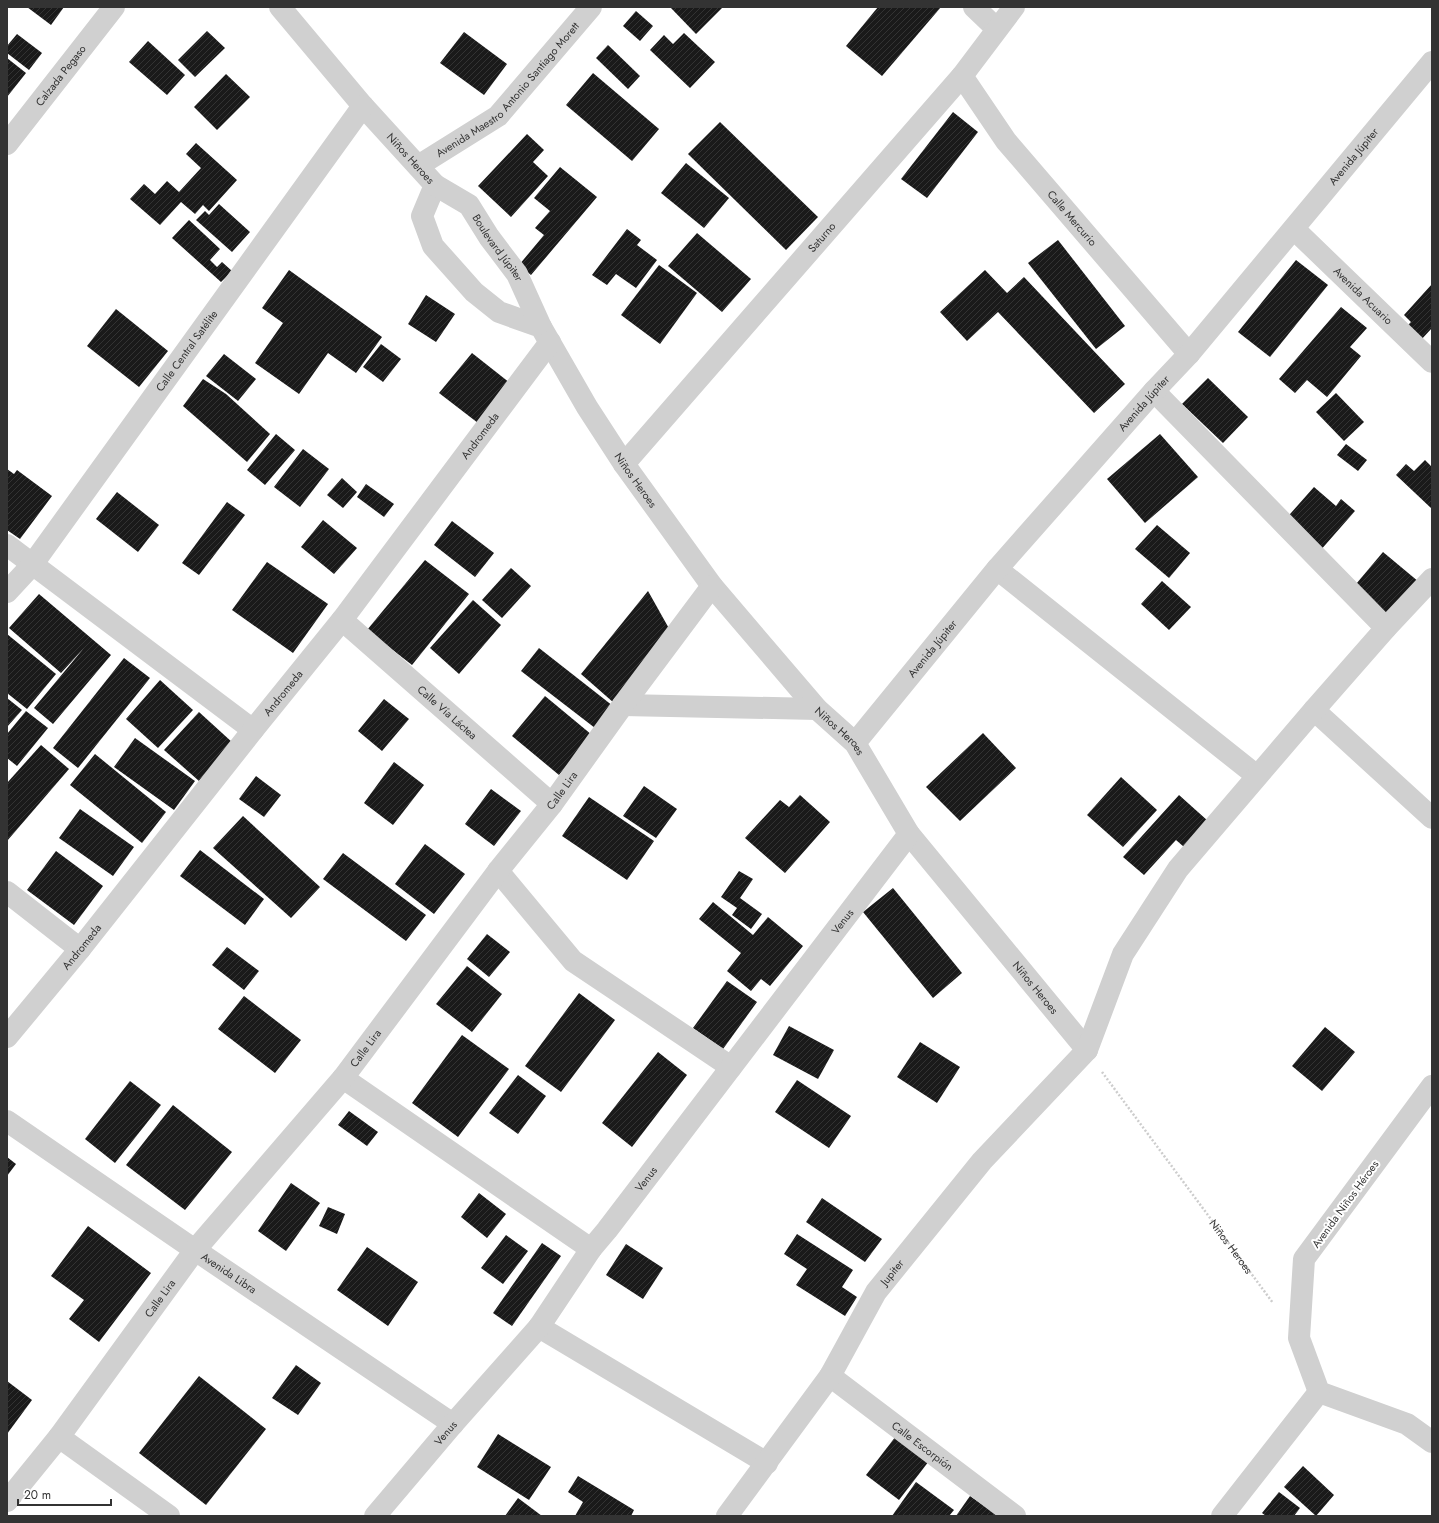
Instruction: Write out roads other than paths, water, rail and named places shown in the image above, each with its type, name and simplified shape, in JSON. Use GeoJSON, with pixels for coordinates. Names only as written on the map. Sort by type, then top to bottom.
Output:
{"type":"FeatureCollection","features":[{"type":"Feature","properties":{"kind":"street","name":"Calzada Pegaso"},"geometry":{"type":"LineString","coordinates":[[7,144],[114,7]]}},
{"type":"Feature","properties":{"kind":"street","name":"Niños Heroes"},"geometry":{"type":"LineString","coordinates":[[280,7],[363,106],[435,185],[422,216],[433,246],[474,292],[499,312],[546,334],[587,407],[624,464],[712,586],[817,709],[855,742],[909,834],[1087,1050]]}},
{"type":"Feature","properties":{"kind":"street","name":"Avenida Maestro Antonio Santiago Morett"},"geometry":{"type":"LineString","coordinates":[[418,166],[498,116],[591,7]]}},
{"type":"Feature","properties":{"kind":"street"},"geometry":{"type":"LineString","coordinates":[[974,7],[997,30]]}},
{"type":"Feature","properties":{"kind":"street","name":"Saturno"},"geometry":{"type":"LineString","coordinates":[[624,464],[962,76],[1014,7]]}},
{"type":"Feature","properties":{"kind":"street","name":"Avenida Júpiter"},"geometry":{"type":"LineString","coordinates":[[855,742],[997,569],[1154,391],[1189,354],[1294,230],[1432,62]]}},
{"type":"Feature","properties":{"kind":"street","name":"Calle Mercurio"},"geometry":{"type":"LineString","coordinates":[[962,76],[1006,141],[1189,354]]}},
{"type":"Feature","properties":{"kind":"street","name":"Calle Central Satélite"},"geometry":{"type":"LineString","coordinates":[[7,592],[32,565],[363,106]]}},
{"type":"Feature","properties":{"kind":"street","name":"Boulevard Júpiter"},"geometry":{"type":"LineString","coordinates":[[435,185],[468,205],[489,237],[517,274],[546,334]]}},
{"type":"Feature","properties":{"kind":"street","name":"Avenida Acuario"},"geometry":{"type":"LineString","coordinates":[[1294,230],[1432,362]]}},
{"type":"Feature","properties":{"kind":"street","name":"Andromeda"},"geometry":{"type":"LineString","coordinates":[[7,1037],[80,949],[342,620],[546,334]]}},
{"type":"Feature","properties":{"kind":"street"},"geometry":{"type":"LineString","coordinates":[[1154,391],[1386,628]]}},
{"type":"Feature","properties":{"kind":"street"},"geometry":{"type":"LineString","coordinates":[[7,545],[253,730]]}},
{"type":"Feature","properties":{"kind":"street"},"geometry":{"type":"LineString","coordinates":[[997,569],[1257,776]]}},
{"type":"Feature","properties":{"kind":"street"},"geometry":{"type":"LineString","coordinates":[[1087,1050],[1123,954],[1178,869],[1314,710],[1386,628],[1432,579]]}},
{"type":"Feature","properties":{"kind":"street","name":"Calle Lira"},"geometry":{"type":"LineString","coordinates":[[7,1501],[59,1437],[195,1250],[343,1078],[498,871],[552,804],[623,705],[712,586]]}},
{"type":"Feature","properties":{"kind":"street","name":"Calle Vía Láctea"},"geometry":{"type":"LineString","coordinates":[[342,620],[552,804]]}},
{"type":"Feature","properties":{"kind":"street"},"geometry":{"type":"LineString","coordinates":[[623,705],[817,709]]}},
{"type":"Feature","properties":{"kind":"street"},"geometry":{"type":"LineString","coordinates":[[1314,710],[1432,818]]}},
{"type":"Feature","properties":{"kind":"street","name":"Venus"},"geometry":{"type":"LineString","coordinates":[[375,1516],[453,1424],[539,1327],[591,1249],[909,834]]}},
{"type":"Feature","properties":{"kind":"street"},"geometry":{"type":"LineString","coordinates":[[498,871],[573,961],[731,1067]]}},
{"type":"Feature","properties":{"kind":"street"},"geometry":{"type":"LineString","coordinates":[[7,892],[80,949]]}},
{"type":"Feature","properties":{"kind":"street","name":"Jupiter"},"geometry":{"type":"LineString","coordinates":[[727,1516],[830,1376],[876,1292],[982,1161],[1087,1050]]}},
{"type":"Feature","properties":{"kind":"street"},"geometry":{"type":"LineString","coordinates":[[343,1078],[591,1249]]}},
{"type":"Feature","properties":{"kind":"street","name":"Avenida Niños Héroes"},"geometry":{"type":"LineString","coordinates":[[1319,1392],[1299,1338],[1304,1259],[1432,1086]]}},
{"type":"Feature","properties":{"kind":"street","name":"Avenida Libra"},"geometry":{"type":"LineString","coordinates":[[7,1121],[453,1424]]}},
{"type":"Feature","properties":{"kind":"street"},"geometry":{"type":"LineString","coordinates":[[539,1327],[767,1463]]}},
{"type":"Feature","properties":{"kind":"street","name":"Calle Escorpión"},"geometry":{"type":"LineString","coordinates":[[830,1376],[1015,1516]]}},
{"type":"Feature","properties":{"kind":"street"},"geometry":{"type":"LineString","coordinates":[[1222,1516],[1319,1392],[1407,1424],[1432,1442]]}},
{"type":"Feature","properties":{"kind":"street"},"geometry":{"type":"LineString","coordinates":[[59,1437],[169,1516]]}}]}
